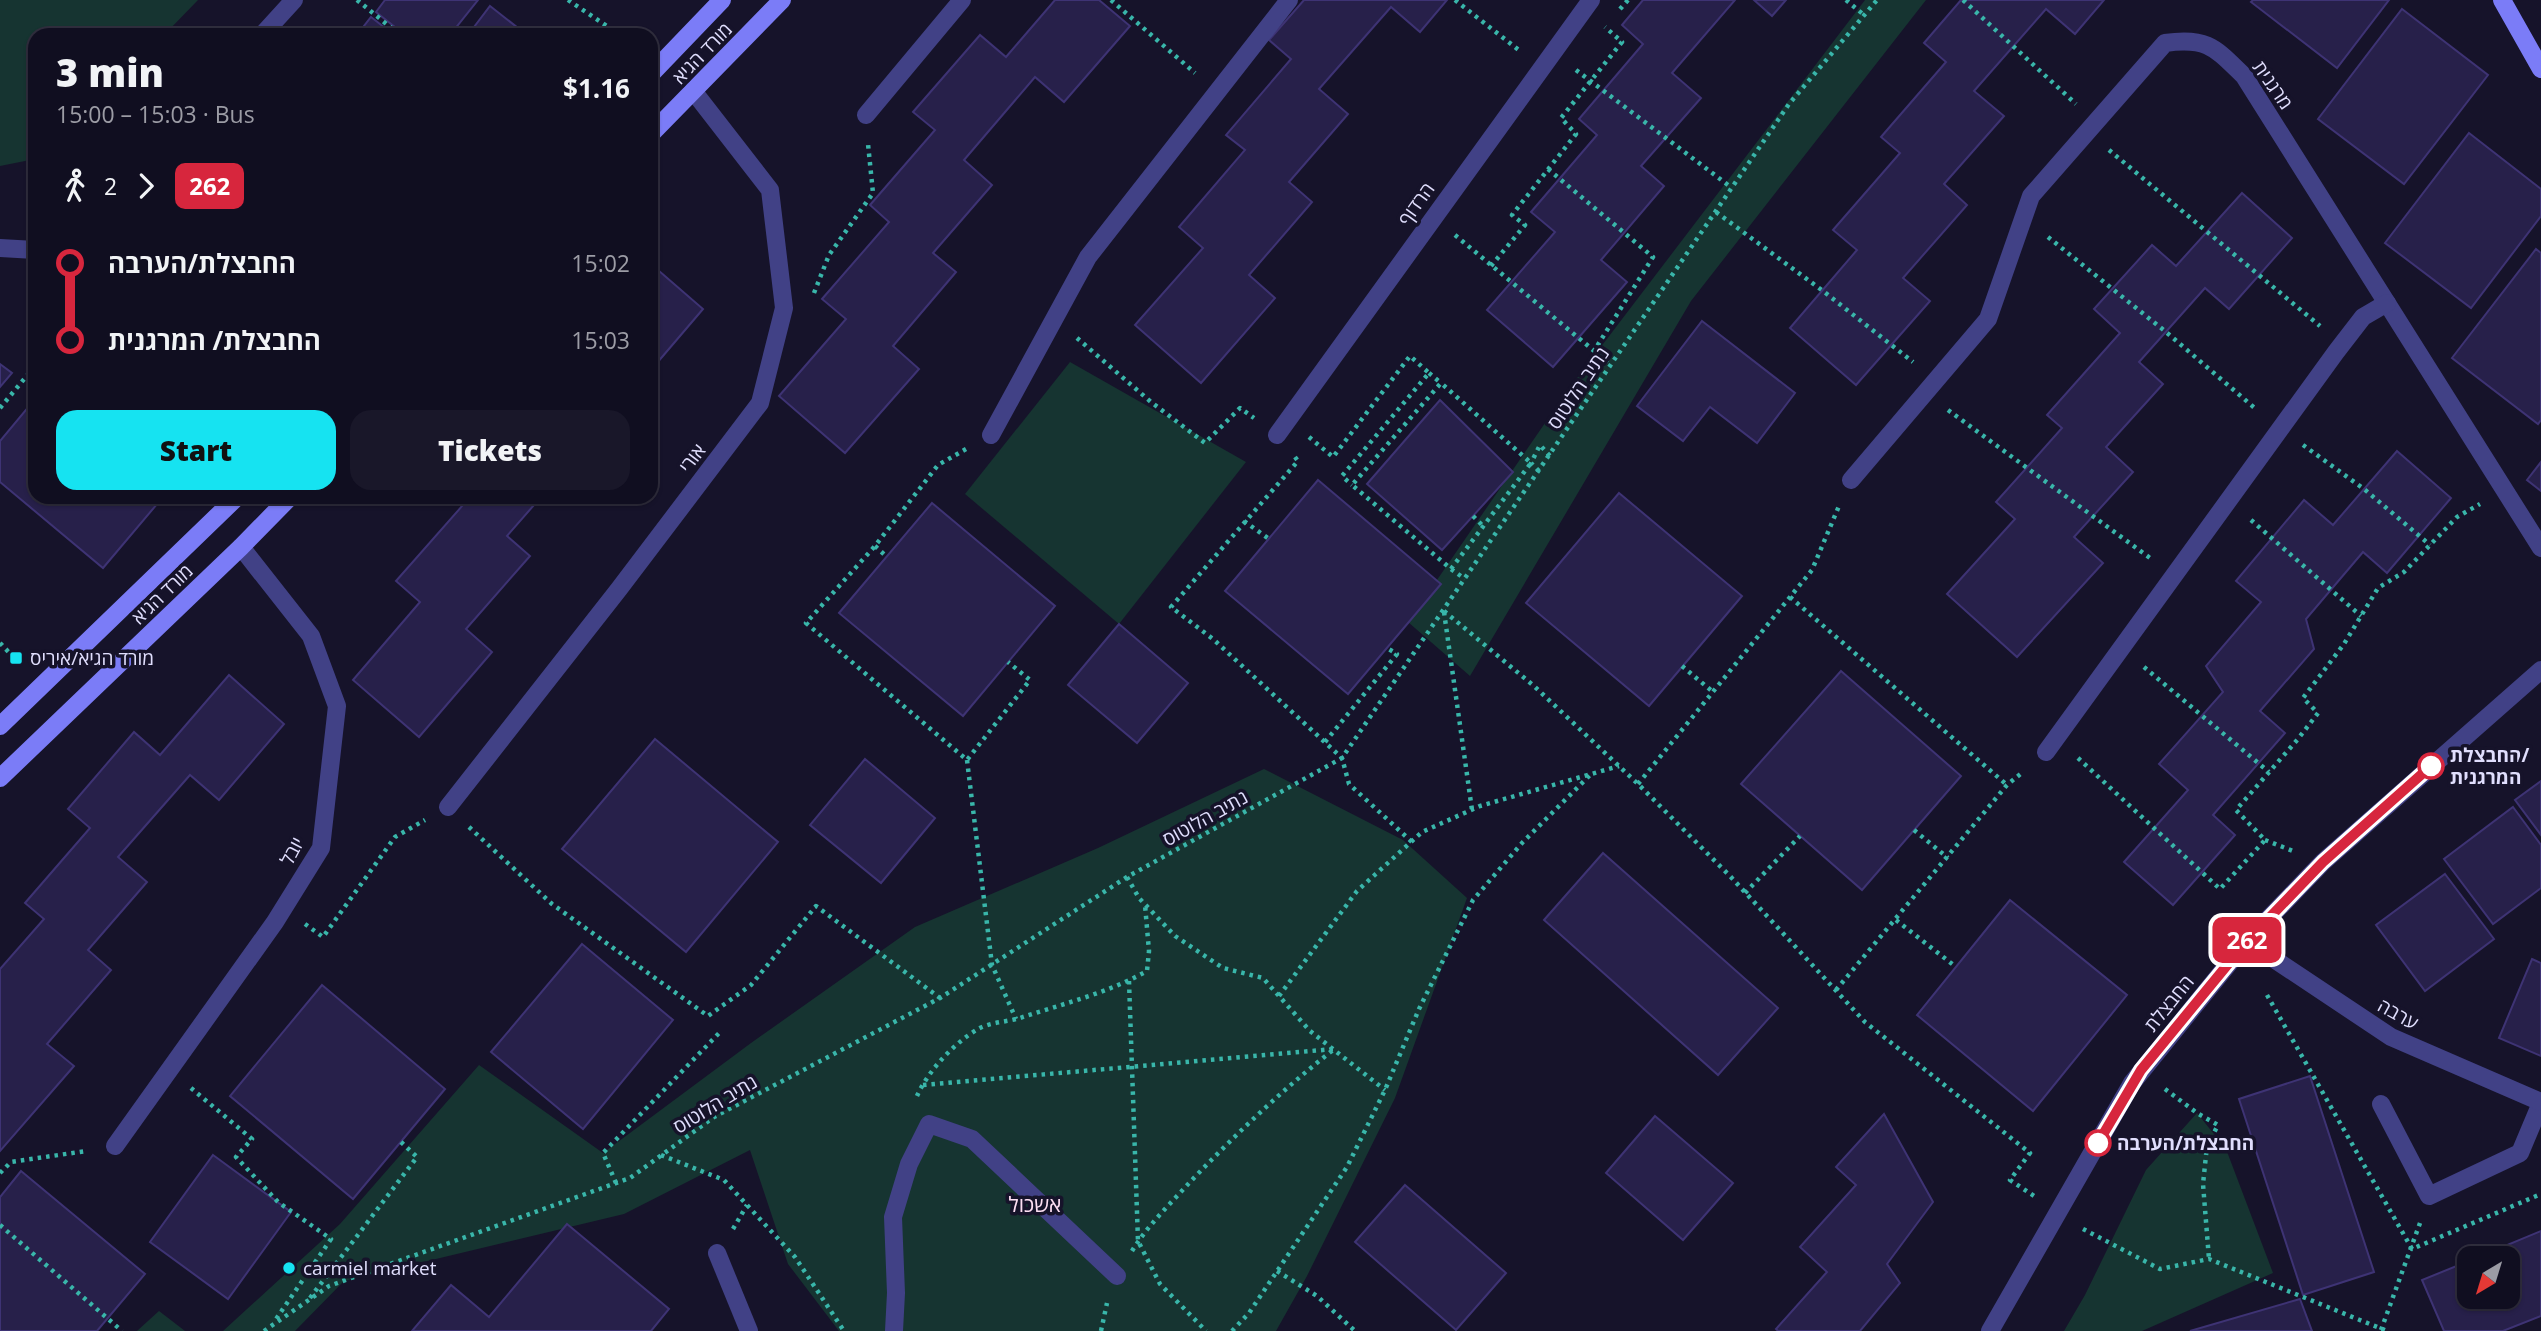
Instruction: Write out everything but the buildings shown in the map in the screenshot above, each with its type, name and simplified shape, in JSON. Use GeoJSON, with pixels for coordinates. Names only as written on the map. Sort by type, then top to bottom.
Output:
{"type":"FeatureCollection","features":[{"type":"Feature","properties":{"kind":"street"},"geometry":{"type":"LineString","coordinates":[[269,28],[295,0]]}},
{"type":"Feature","properties":{"kind":"street","name":"מורד הגיא"},"geometry":{"type":"LineString","coordinates":[[658,67],[722,0]]}},
{"type":"Feature","properties":{"kind":"street","name":"מורד הגיא"},"geometry":{"type":"LineString","coordinates":[[658,127],[782,0]]}},
{"type":"Feature","properties":{"kind":"street"},"geometry":{"type":"LineString","coordinates":[[866,115],[962,0]]}},
{"type":"Feature","properties":{"kind":"street"},"geometry":{"type":"LineString","coordinates":[[991,435],[1088,257],[1289,0]]}},
{"type":"Feature","properties":{"kind":"street","name":"הרדוף"},"geometry":{"type":"LineString","coordinates":[[1277,435],[1591,0]]}},
{"type":"Feature","properties":{"kind":"street"},"geometry":{"type":"LineString","coordinates":[[2502,0],[2541,69]]}},
{"type":"Feature","properties":{"kind":"street","name":"מרגנית"},"geometry":{"type":"LineString","coordinates":[[1851,480],[1988,319],[2031,196],[2165,43],[2191,39],[2215,48],[2244,76],[2541,548]]}},
{"type":"Feature","properties":{"kind":"street","name":"אורי"},"geometry":{"type":"LineString","coordinates":[[448,807],[760,403],[784,308],[770,190],[694,92]]}},
{"type":"Feature","properties":{"kind":"street"},"geometry":{"type":"LineString","coordinates":[[0,248],[28,250]]}},
{"type":"Feature","properties":{"kind":"street"},"geometry":{"type":"LineString","coordinates":[[2051,745],[2342,344],[2364,317],[2387,303]]}},
{"type":"Feature","properties":{"kind":"street","name":"מורד הגיא"},"geometry":{"type":"LineString","coordinates":[[0,726],[230,504]]}},
{"type":"Feature","properties":{"kind":"street","name":"מורד הגיא"},"geometry":{"type":"LineString","coordinates":[[0,778],[283,504]]}},
{"type":"Feature","properties":{"kind":"street","name":"יובל"},"geometry":{"type":"LineString","coordinates":[[115,1146],[284,908],[321,848],[337,706],[312,636],[241,547]]}},
{"type":"Feature","properties":{"kind":"street","name":"החבצלת"},"geometry":{"type":"LineString","coordinates":[[1990,1331],[2141,1070],[2247,941],[2323,862],[2541,670]]}},
{"type":"Feature","properties":{"kind":"street","name":"ערבה"},"geometry":{"type":"LineString","coordinates":[[2247,941],[2391,1037],[2541,1102],[2520,1153],[2429,1196]]}},
{"type":"Feature","properties":{"kind":"street"},"geometry":{"type":"LineString","coordinates":[[2381,1104],[2429,1196]]}},
{"type":"Feature","properties":{"kind":"street"},"geometry":{"type":"LineString","coordinates":[[894,1331],[896,1293],[893,1217],[909,1164],[929,1124],[972,1139],[1117,1276]]}},
{"type":"Feature","properties":{"kind":"street"},"geometry":{"type":"LineString","coordinates":[[718,1253],[749,1331]]}},
{"type":"Feature","properties":{"kind":"path"},"geometry":{"type":"LineString","coordinates":[[357,0],[391,28]]}},
{"type":"Feature","properties":{"kind":"path"},"geometry":{"type":"LineString","coordinates":[[568,0],[610,28]]}},
{"type":"Feature","properties":{"kind":"path"},"geometry":{"type":"LineString","coordinates":[[1111,0],[1217,92]]}},
{"type":"Feature","properties":{"kind":"path"},"geometry":{"type":"LineString","coordinates":[[1455,0],[1542,68]]}},
{"type":"Feature","properties":{"kind":"path"},"geometry":{"type":"LineString","coordinates":[[1491,266],[1525,225],[1512,215],[1576,134],[1561,118],[1622,41],[1605,26],[1628,0]]}},
{"type":"Feature","properties":{"kind":"path"},"geometry":{"type":"LineString","coordinates":[[1846,0],[1864,15]]}},
{"type":"Feature","properties":{"kind":"path","name":"נתיב הלוטוס"},"geometry":{"type":"LineString","coordinates":[[264,1331],[329,1286],[630,1178],[714,1117],[940,998],[1127,877],[1342,758],[1789,104],[1877,0]]}},
{"type":"Feature","properties":{"kind":"path"},"geometry":{"type":"LineString","coordinates":[[1963,0],[2091,127],[2342,344]]}},
{"type":"Feature","properties":{"kind":"path"},"geometry":{"type":"LineString","coordinates":[[1590,81],[1732,188]]}},
{"type":"Feature","properties":{"kind":"path"},"geometry":{"type":"LineString","coordinates":[[810,304],[829,255],[873,193],[866,115]]}},
{"type":"Feature","properties":{"kind":"path"},"geometry":{"type":"LineString","coordinates":[[1548,169],[1653,257],[1594,351]]}},
{"type":"Feature","properties":{"kind":"path"},"geometry":{"type":"LineString","coordinates":[[1716,212],[1822,291],[1930,386],[2174,576]]}},
{"type":"Feature","properties":{"kind":"path"},"geometry":{"type":"LineString","coordinates":[[1433,217],[1611,365]]}},
{"type":"Feature","properties":{"kind":"path"},"geometry":{"type":"LineString","coordinates":[[2023,217],[2166,332],[2280,429],[2364,489],[2430,545]]}},
{"type":"Feature","properties":{"kind":"path"},"geometry":{"type":"LineString","coordinates":[[1055,319],[1151,402],[1205,443],[1240,408],[1277,435]]}},
{"type":"Feature","properties":{"kind":"path"},"geometry":{"type":"LineString","coordinates":[[1287,419],[1333,457],[1410,356],[1539,471]]}},
{"type":"Feature","properties":{"kind":"path"},"geometry":{"type":"LineString","coordinates":[[1429,373],[1342,476],[1465,579]]}},
{"type":"Feature","properties":{"kind":"path"},"geometry":{"type":"LineString","coordinates":[[0,408],[28,374]]}},
{"type":"Feature","properties":{"kind":"path"},"geometry":{"type":"LineString","coordinates":[[1352,485],[1441,383]]}},
{"type":"Feature","properties":{"kind":"path"},"geometry":{"type":"LineString","coordinates":[[1451,569],[1531,463],[1540,445],[1549,456]]}},
{"type":"Feature","properties":{"kind":"path"},"geometry":{"type":"LineString","coordinates":[[1298,461],[1171,607],[1213,639],[1342,758],[1349,784],[1412,842]]}},
{"type":"Feature","properties":{"kind":"path"},"geometry":{"type":"LineString","coordinates":[[938,465],[875,546],[806,623],[967,760],[992,965],[1016,1019]]}},
{"type":"Feature","properties":{"kind":"path"},"geometry":{"type":"LineString","coordinates":[[1639,784],[1812,570],[1851,480]]}},
{"type":"Feature","properties":{"kind":"path"},"geometry":{"type":"LineString","coordinates":[[2051,745],[2220,889],[2264,840],[2236,810],[2318,713],[2303,698],[2378,588],[2404,572],[2457,517],[2503,487]]}},
{"type":"Feature","properties":{"kind":"path"},"geometry":{"type":"LineString","coordinates":[[2228,501],[2361,616]]}},
{"type":"Feature","properties":{"kind":"path"},"geometry":{"type":"LineString","coordinates":[[1473,516],[1483,526]]}},
{"type":"Feature","properties":{"kind":"path"},"geometry":{"type":"LineString","coordinates":[[1244,521],[1269,539]]}},
{"type":"Feature","properties":{"kind":"path"},"geometry":{"type":"LineString","coordinates":[[875,546],[887,557]]}},
{"type":"Feature","properties":{"kind":"path"},"geometry":{"type":"LineString","coordinates":[[1790,597],[2007,785],[1836,990]]}},
{"type":"Feature","properties":{"kind":"path"},"geometry":{"type":"LineString","coordinates":[[1444,611],[1534,686],[1639,784],[1865,1022],[2030,1153],[2010,1180],[2034,1196]]}},
{"type":"Feature","properties":{"kind":"path"},"geometry":{"type":"LineString","coordinates":[[1444,611],[1472,810]]}},
{"type":"Feature","properties":{"kind":"path"},"geometry":{"type":"LineString","coordinates":[[1325,742],[1397,654],[1387,648]]}},
{"type":"Feature","properties":{"kind":"path"},"geometry":{"type":"LineString","coordinates":[[2122,648],[2269,772]]}},
{"type":"Feature","properties":{"kind":"path"},"geometry":{"type":"LineString","coordinates":[[967,760],[1030,680],[1008,662]]}},
{"type":"Feature","properties":{"kind":"path"},"geometry":{"type":"LineString","coordinates":[[1682,666],[1713,692]]}},
{"type":"Feature","properties":{"kind":"path"},"geometry":{"type":"LineString","coordinates":[[1279,996],[1357,891],[1422,832],[1472,810],[1620,766]]}},
{"type":"Feature","properties":{"kind":"path"},"geometry":{"type":"LineString","coordinates":[[1232,1331],[1248,1313],[1347,1167],[1385,1090],[1419,1009],[1473,900],[1522,843],[1591,774]]}},
{"type":"Feature","properties":{"kind":"path"},"geometry":{"type":"LineString","coordinates":[[284,908],[323,937],[395,837],[448,807],[552,904],[709,1016],[751,985],[816,906],[940,998]]}},
{"type":"Feature","properties":{"kind":"path"},"geometry":{"type":"LineString","coordinates":[[1914,830],[1948,858]]}},
{"type":"Feature","properties":{"kind":"path"},"geometry":{"type":"LineString","coordinates":[[1745,893],[1800,836]]}},
{"type":"Feature","properties":{"kind":"path"},"geometry":{"type":"LineString","coordinates":[[1127,877],[1145,905],[1175,936],[1223,968],[1263,978],[1310,1031],[1385,1090]]}},
{"type":"Feature","properties":{"kind":"path"},"geometry":{"type":"LineString","coordinates":[[948,1054],[980,1028],[1016,1019],[1129,981],[1147,971],[1149,951],[1145,905]]}},
{"type":"Feature","properties":{"kind":"path"},"geometry":{"type":"LineString","coordinates":[[1896,920],[1956,967]]}},
{"type":"Feature","properties":{"kind":"path"},"geometry":{"type":"LineString","coordinates":[[1129,981],[1138,1241],[1160,1284],[1206,1331]]}},
{"type":"Feature","properties":{"kind":"path"},"geometry":{"type":"LineString","coordinates":[[616,1183],[603,1153],[722,1030]]}},
{"type":"Feature","properties":{"kind":"path"},"geometry":{"type":"LineString","coordinates":[[922,1085],[1334,1049]]}},
{"type":"Feature","properties":{"kind":"path"},"geometry":{"type":"LineString","coordinates":[[1101,1331],[1103,1316],[1117,1276],[1138,1241],[1217,1154],[1283,1090],[1334,1049]]}},
{"type":"Feature","properties":{"kind":"path"},"geometry":{"type":"LineString","coordinates":[[169,1070],[252,1139],[236,1157],[278,1202],[331,1240],[271,1326]]}},
{"type":"Feature","properties":{"kind":"path"},"geometry":{"type":"LineString","coordinates":[[2141,1070],[2197,1113],[2218,1125],[2207,1146],[2203,1184],[2209,1259]]}},
{"type":"Feature","properties":{"kind":"path"},"geometry":{"type":"LineString","coordinates":[[307,1301],[417,1157],[401,1142]]}},
{"type":"Feature","properties":{"kind":"path"},"geometry":{"type":"LineString","coordinates":[[0,1173],[11,1162],[115,1146]]}},
{"type":"Feature","properties":{"kind":"path"},"geometry":{"type":"LineString","coordinates":[[661,1155],[724,1180],[796,1257],[844,1331]]}},
{"type":"Feature","properties":{"kind":"path"},"geometry":{"type":"LineString","coordinates":[[2081,1228],[2160,1269],[2209,1259],[2383,1330],[2429,1196]]}},
{"type":"Feature","properties":{"kind":"path"},"geometry":{"type":"LineString","coordinates":[[0,1225],[122,1331]]}},
{"type":"Feature","properties":{"kind":"path"},"geometry":{"type":"LineString","coordinates":[[1277,1271],[1317,1296],[1355,1331]]}},
{"type":"Feature","properties":{"kind":"green space"},"geometry":{"type":"Polygon","coordinates":[[[0,0],[198,0],[171,28],[28,28],[28,160],[0,166],[0,0]]]}},
{"type":"Feature","properties":{"kind":"green space"},"geometry":{"type":"Polygon","coordinates":[[[1865,0],[1926,0],[1691,301],[1470,676],[1408,622],[1565,394],[1865,0]]]}},
{"type":"Feature","properties":{"kind":"green space"},"geometry":{"type":"Polygon","coordinates":[[[1070,362],[1246,462],[1119,624],[965,494],[1070,362]]]}},
{"type":"Feature","properties":{"kind":"green space"},"geometry":{"type":"Polygon","coordinates":[[[1264,769],[1403,840],[1467,898],[1395,1098],[1307,1276],[1276,1331],[839,1331],[788,1264],[750,1150],[624,1214],[344,1281],[295,1331],[223,1331],[340,1224],[479,1065],[603,1153],[751,1043],[915,927],[1098,848],[1264,769]]]}},
{"type":"Feature","properties":{"kind":"green space"},"geometry":{"type":"Polygon","coordinates":[[[2197,1113],[2226,1149],[2273,1273],[2142,1331],[2064,1331],[2085,1295],[2146,1170],[2197,1113]]]}},
{"type":"Feature","properties":{"kind":"green space"},"geometry":{"type":"Polygon","coordinates":[[[159,1311],[185,1331],[137,1331],[159,1311]]]}},
{"type":"Feature","properties":{"kind":"bus line","name":"262"},"geometry":{"type":"LineString","coordinates":[[2098,1143],[2141,1070],[2247,941],[2323,862],[2431,766]]}},
{"type":"Feature","properties":{"kind":"place","name":"מורד הגיא/איריס"},"geometry":{"type":"Point","coordinates":[16,658]}},
{"type":"Feature","properties":{"kind":"place","name":"החבצלת/ המרגנית"},"geometry":{"type":"Point","coordinates":[2431,766]}},
{"type":"Feature","properties":{"kind":"place","name":"החבצלת/הערבה"},"geometry":{"type":"Point","coordinates":[2098,1143]}},
{"type":"Feature","properties":{"kind":"place","name":"carmiel market"},"geometry":{"type":"Point","coordinates":[289,1268]}},
{"type":"Feature","properties":{"kind":"district","name":"אשכול"},"geometry":{"type":"Point","coordinates":[1035,1204]}}]}
